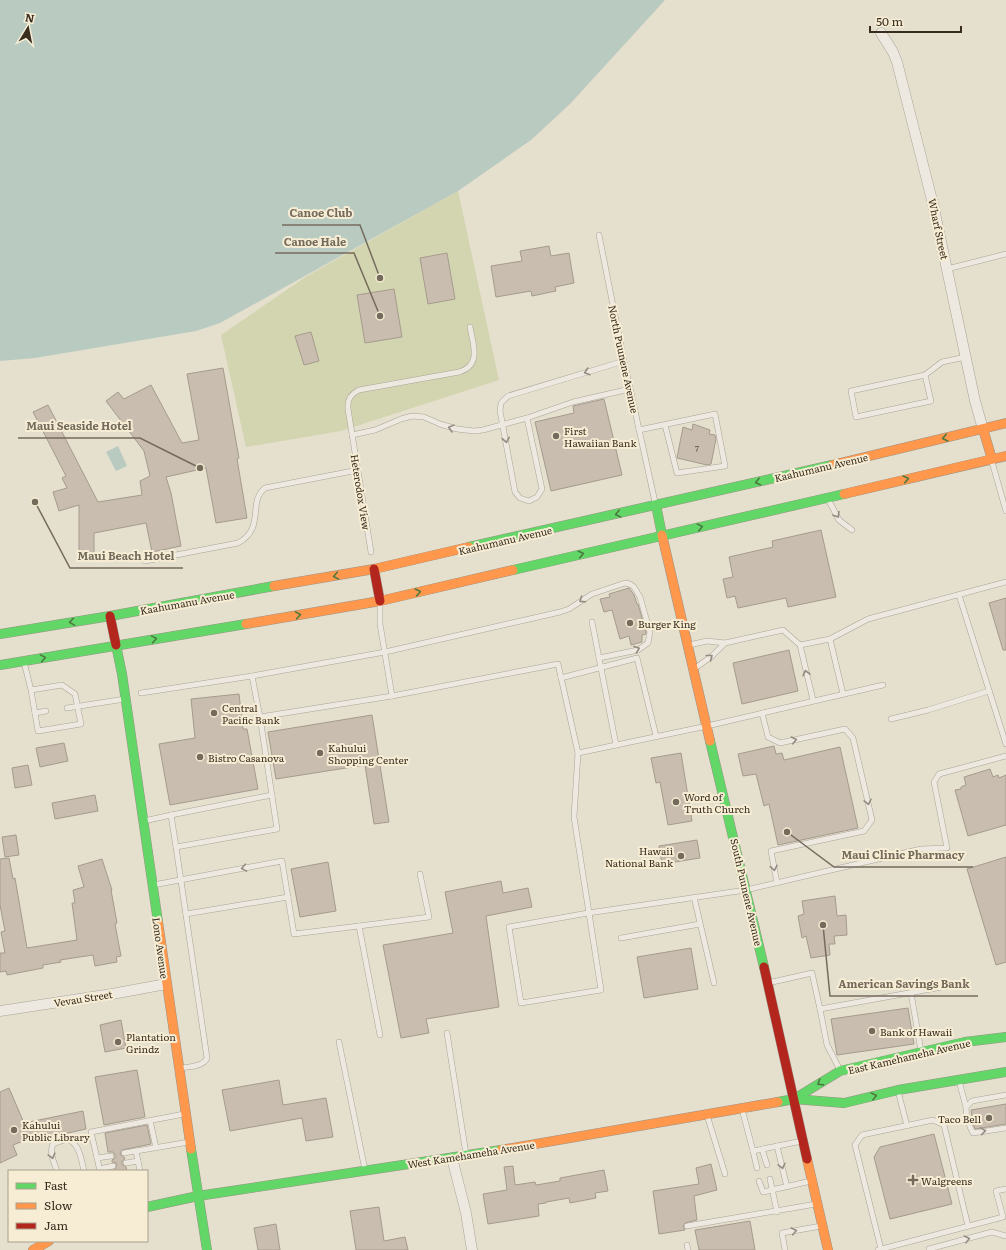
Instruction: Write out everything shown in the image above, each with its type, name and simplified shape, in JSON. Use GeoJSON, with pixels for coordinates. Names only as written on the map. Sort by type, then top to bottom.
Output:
{"type":"FeatureCollection","features":[{"type":"Feature","properties":{"kind":"main road","name":"Kaahumanu Avenue"},"geometry":{"type":"LineString","coordinates":[[0,634],[374,569],[1006,423]]}},
{"type":"Feature","properties":{"kind":"main road"},"geometry":{"type":"LineString","coordinates":[[983,428],[992,459]]}},
{"type":"Feature","properties":{"kind":"main road"},"geometry":{"type":"LineString","coordinates":[[0,665],[380,600],[1006,456]]}},
{"type":"Feature","properties":{"kind":"main road","name":"South Puunene Avenue"},"geometry":{"type":"LineString","coordinates":[[656,505],[668,564],[768,983],[828,1250]]}},
{"type":"Feature","properties":{"kind":"main road"},"geometry":{"type":"LineString","coordinates":[[374,569],[380,600]]}},
{"type":"Feature","properties":{"kind":"main road","name":"Lono Avenue"},"geometry":{"type":"LineString","coordinates":[[110,616],[125,699],[178,1068],[208,1250]]}},
{"type":"Feature","properties":{"kind":"main road","name":"East Kamehameha Avenue"},"geometry":{"type":"LineString","coordinates":[[794,1099],[840,1071],[965,1042],[1006,1037]]}},
{"type":"Feature","properties":{"kind":"main road"},"geometry":{"type":"LineString","coordinates":[[794,1099],[844,1103],[898,1090],[1006,1072]]}},
{"type":"Feature","properties":{"kind":"main road","name":"West Kamehameha Avenue"},"geometry":{"type":"LineString","coordinates":[[148,1205],[198,1196],[452,1158],[794,1099]]}},
{"type":"Feature","properties":{"kind":"main road"},"geometry":{"type":"LineString","coordinates":[[33,1250],[47,1242]]}},
{"type":"Feature","properties":{"kind":"street","name":"Wharf Street"},"geometry":{"type":"LineString","coordinates":[[881,33],[893,52],[897,62],[934,204],[966,357],[983,428]]}},
{"type":"Feature","properties":{"kind":"street","name":"Vevau Street"},"geometry":{"type":"LineString","coordinates":[[0,1011],[112,994],[166,984]]}},
{"type":"Feature","properties":{"kind":"street"},"geometry":{"type":"LineString","coordinates":[[452,1158],[466,1213],[472,1250]]}},
{"type":"Feature","properties":{"kind":"lane","name":"North Puunene Avenue"},"geometry":{"type":"LineString","coordinates":[[599,235],[624,361],[656,505]]}},
{"type":"Feature","properties":{"kind":"lane"},"geometry":{"type":"LineString","coordinates":[[947,269],[1006,254]]}},
{"type":"Feature","properties":{"kind":"lane","name":"Heterodox View"},"geometry":{"type":"LineString","coordinates":[[371,552],[348,403],[351,396],[354,392],[359,390],[459,372],[468,368],[472,363],[475,354],[470,326]]}},
{"type":"Feature","properties":{"kind":"lane"},"geometry":{"type":"LineString","coordinates":[[925,375],[931,401],[856,417],[851,391],[925,375],[942,362],[966,357]]}},
{"type":"Feature","properties":{"kind":"lane"},"geometry":{"type":"LineString","coordinates":[[527,418],[542,489],[538,496],[532,500],[522,500],[515,492],[500,406],[503,400],[508,396],[624,361]]}},
{"type":"Feature","properties":{"kind":"lane"},"geometry":{"type":"LineString","coordinates":[[352,433],[375,430],[412,416],[424,417],[448,427],[465,431],[483,430],[527,418],[573,402],[630,388]]}},
{"type":"Feature","properties":{"kind":"lane"},"geometry":{"type":"LineString","coordinates":[[639,430],[715,414],[725,466],[677,473],[665,425]]}},
{"type":"Feature","properties":{"kind":"lane"},"geometry":{"type":"LineString","coordinates":[[992,459],[1006,511]]}},
{"type":"Feature","properties":{"kind":"lane"},"geometry":{"type":"LineString","coordinates":[[145,561],[238,543],[249,535],[254,528],[259,495],[264,488],[358,470]]}},
{"type":"Feature","properties":{"kind":"lane"},"geometry":{"type":"LineString","coordinates":[[826,497],[840,520],[852,530]]}},
{"type":"Feature","properties":{"kind":"lane"},"geometry":{"type":"LineString","coordinates":[[800,645],[830,639],[868,619],[1006,582]]}},
{"type":"Feature","properties":{"kind":"lane"},"geometry":{"type":"LineString","coordinates":[[141,693],[252,676],[385,652],[560,612],[569,609],[592,594],[625,583],[630,584],[634,587],[640,597],[650,632],[648,643],[638,650],[599,658]]}},
{"type":"Feature","properties":{"kind":"lane"},"geometry":{"type":"LineString","coordinates":[[959,595],[1006,744]]}},
{"type":"Feature","properties":{"kind":"lane"},"geometry":{"type":"LineString","coordinates":[[380,600],[380,624],[392,696]]}},
{"type":"Feature","properties":{"kind":"lane"},"geometry":{"type":"LineString","coordinates":[[592,622],[616,744]]}},
{"type":"Feature","properties":{"kind":"lane"},"geometry":{"type":"LineString","coordinates":[[688,645],[707,641],[725,643],[783,630],[800,645],[813,700]]}},
{"type":"Feature","properties":{"kind":"lane"},"geometry":{"type":"LineString","coordinates":[[830,639],[843,694]]}},
{"type":"Feature","properties":{"kind":"lane"},"geometry":{"type":"LineString","coordinates":[[693,669],[712,656],[725,643]]}},
{"type":"Feature","properties":{"kind":"lane"},"geometry":{"type":"LineString","coordinates":[[561,678],[637,658],[656,736]]}},
{"type":"Feature","properties":{"kind":"lane"},"geometry":{"type":"LineString","coordinates":[[24,661],[38,731],[81,724],[75,694],[62,685],[31,690]]}},
{"type":"Feature","properties":{"kind":"lane"},"geometry":{"type":"LineString","coordinates":[[260,717],[392,696],[558,664],[578,753],[574,817],[588,913],[601,990],[521,1003],[510,927],[588,913],[746,890],[921,849],[947,848],[934,782],[939,774],[1006,756]]}},
{"type":"Feature","properties":{"kind":"lane"},"geometry":{"type":"LineString","coordinates":[[176,847],[276,829],[260,717],[252,676]]}},
{"type":"Feature","properties":{"kind":"lane"},"geometry":{"type":"LineString","coordinates":[[578,753],[707,726],[813,700],[883,685]]}},
{"type":"Feature","properties":{"kind":"lane"},"geometry":{"type":"LineString","coordinates":[[891,719],[935,708],[989,691]]}},
{"type":"Feature","properties":{"kind":"lane"},"geometry":{"type":"LineString","coordinates":[[67,708],[125,699]]}},
{"type":"Feature","properties":{"kind":"lane"},"geometry":{"type":"LineString","coordinates":[[35,713],[46,711]]}},
{"type":"Feature","properties":{"kind":"lane"},"geometry":{"type":"LineString","coordinates":[[762,713],[768,737],[780,743],[845,729],[853,738],[872,820],[864,831],[771,851],[777,883]]}},
{"type":"Feature","properties":{"kind":"lane"},"geometry":{"type":"LineString","coordinates":[[143,821],[272,795]]}},
{"type":"Feature","properties":{"kind":"lane"},"geometry":{"type":"LineString","coordinates":[[171,815],[207,1058],[206,1062],[200,1065],[178,1068]]}},
{"type":"Feature","properties":{"kind":"lane"},"geometry":{"type":"LineString","coordinates":[[152,886],[282,861],[294,934],[429,917],[420,874]]}},
{"type":"Feature","properties":{"kind":"lane"},"geometry":{"type":"LineString","coordinates":[[186,914],[288,897]]}},
{"type":"Feature","properties":{"kind":"lane"},"geometry":{"type":"LineString","coordinates":[[694,897],[714,984]]}},
{"type":"Feature","properties":{"kind":"lane"},"geometry":{"type":"LineString","coordinates":[[621,938],[700,924]]}},
{"type":"Feature","properties":{"kind":"lane"},"geometry":{"type":"LineString","coordinates":[[359,926],[380,1035]]}},
{"type":"Feature","properties":{"kind":"lane"},"geometry":{"type":"LineString","coordinates":[[768,983],[812,973],[827,1045],[840,1071]]}},
{"type":"Feature","properties":{"kind":"lane"},"geometry":{"type":"LineString","coordinates":[[820,1009],[953,985]]}},
{"type":"Feature","properties":{"kind":"lane"},"geometry":{"type":"LineString","coordinates":[[911,993],[922,1052]]}},
{"type":"Feature","properties":{"kind":"lane"},"geometry":{"type":"LineString","coordinates":[[447,1033],[466,1155]]}},
{"type":"Feature","properties":{"kind":"lane"},"geometry":{"type":"LineString","coordinates":[[339,1042],[366,1171]]}},
{"type":"Feature","properties":{"kind":"lane"},"geometry":{"type":"LineString","coordinates":[[959,1080],[966,1106],[967,1120],[973,1133],[1006,1128]]}},
{"type":"Feature","properties":{"kind":"lane"},"geometry":{"type":"LineString","coordinates":[[898,1090],[907,1126]]}},
{"type":"Feature","properties":{"kind":"lane"},"geometry":{"type":"LineString","coordinates":[[966,1106],[972,1101],[1006,1095]]}},
{"type":"Feature","properties":{"kind":"lane"},"geometry":{"type":"LineString","coordinates":[[742,1108],[757,1168]]}},
{"type":"Feature","properties":{"kind":"lane"},"geometry":{"type":"LineString","coordinates":[[113,1166],[100,1170],[91,1132],[185,1113]]}},
{"type":"Feature","properties":{"kind":"lane"},"geometry":{"type":"LineString","coordinates":[[706,1114],[725,1174]]}},
{"type":"Feature","properties":{"kind":"lane"},"geometry":{"type":"LineString","coordinates":[[150,1120],[156,1148]]}},
{"type":"Feature","properties":{"kind":"lane"},"geometry":{"type":"LineString","coordinates":[[968,1226],[944,1125],[933,1120],[862,1135],[855,1145],[879,1250],[1005,1217],[996,1191],[1006,1189]]}},
{"type":"Feature","properties":{"kind":"lane"},"geometry":{"type":"LineString","coordinates":[[57,1170],[50,1149],[53,1144],[67,1139],[73,1141],[77,1146],[84,1170]]}},
{"type":"Feature","properties":{"kind":"lane"},"geometry":{"type":"LineString","coordinates":[[753,1151],[804,1140]]}},
{"type":"Feature","properties":{"kind":"lane"},"geometry":{"type":"LineString","coordinates":[[124,1153],[190,1142]]}},
{"type":"Feature","properties":{"kind":"lane"},"geometry":{"type":"LineString","coordinates":[[777,1146],[787,1187]]}},
{"type":"Feature","properties":{"kind":"lane"},"geometry":{"type":"LineString","coordinates":[[762,1149],[767,1166]]}},
{"type":"Feature","properties":{"kind":"lane"},"geometry":{"type":"LineString","coordinates":[[136,1151],[140,1170]]}},
{"type":"Feature","properties":{"kind":"lane"},"geometry":{"type":"LineString","coordinates":[[97,1158],[111,1156]]}},
{"type":"Feature","properties":{"kind":"lane"},"geometry":{"type":"LineString","coordinates":[[126,1163],[138,1161]]}},
{"type":"Feature","properties":{"kind":"lane"},"geometry":{"type":"LineString","coordinates":[[770,1179],[777,1212]]}},
{"type":"Feature","properties":{"kind":"lane"},"geometry":{"type":"LineString","coordinates":[[759,1181],[763,1192],[812,1180]]}},
{"type":"Feature","properties":{"kind":"lane"},"geometry":{"type":"LineString","coordinates":[[688,1226],[818,1204]]}},
{"type":"Feature","properties":{"kind":"lane"},"geometry":{"type":"LineString","coordinates":[[785,1250],[782,1233],[822,1226]]}},
{"type":"Feature","properties":{"kind":"lane"},"geometry":{"type":"LineString","coordinates":[[926,1237],[929,1249],[992,1232],[1006,1236]]}},
{"type":"Feature","properties":{"kind":"green space"},"geometry":{"type":"Polygon","coordinates":[[[458,191],[499,380],[341,431],[246,447],[221,335],[307,276],[458,191]]]}},
{"type":"Feature","properties":{"kind":"shaded area"},"geometry":{"type":"Polygon","coordinates":[[[0,0],[665,0],[570,104],[531,140],[458,191],[220,323],[196,331],[35,358],[0,361],[0,0]]]}},
{"type":"Feature","properties":{"kind":"shaded area"},"geometry":{"type":"Polygon","coordinates":[[[118,446],[127,466],[116,471],[106,452],[118,446]]]}},
{"type":"Feature","properties":{"kind":"building"},"geometry":{"type":"Polygon","coordinates":[[[549,246],[551,256],[569,253],[574,283],[555,287],[556,291],[532,296],[531,291],[496,297],[491,266],[522,261],[520,251],[549,246]]]}},
{"type":"Feature","properties":{"kind":"building"},"geometry":{"type":"Polygon","coordinates":[[[447,253],[455,299],[428,304],[420,258],[447,253]]]}},
{"type":"Feature","properties":{"kind":"building"},"geometry":{"type":"Polygon","coordinates":[[[394,289],[402,337],[365,343],[357,295],[394,289]]]}},
{"type":"Feature","properties":{"kind":"building"},"geometry":{"type":"Polygon","coordinates":[[[311,332],[319,361],[304,365],[295,336],[311,332]]]}},
{"type":"Feature","properties":{"kind":"building"},"geometry":{"type":"Polygon","coordinates":[[[223,368],[239,458],[237,459],[247,518],[216,523],[206,468],[166,477],[171,493],[181,546],[152,552],[146,523],[94,533],[94,557],[79,556],[79,505],[59,511],[53,492],[67,488],[62,478],[66,476],[33,412],[48,405],[98,502],[142,495],[140,481],[150,476],[144,451],[106,401],[118,392],[124,399],[151,385],[182,443],[199,440],[187,374],[223,368]]]}},
{"type":"Feature","properties":{"kind":"building"},"geometry":{"type":"Polygon","coordinates":[[[604,399],[622,475],[551,491],[535,422],[574,413],[573,406],[604,399]]]}},
{"type":"Feature","properties":{"kind":"building"},"geometry":{"type":"Polygon","coordinates":[[[693,424],[710,430],[709,434],[715,435],[716,439],[711,464],[707,465],[677,458],[683,427],[692,430],[693,424]]]}},
{"type":"Feature","properties":{"kind":"building"},"geometry":{"type":"Polygon","coordinates":[[[821,530],[836,597],[788,607],[786,598],[738,608],[735,596],[727,598],[723,579],[733,577],[729,557],[773,547],[772,541],[821,530]]]}},
{"type":"Feature","properties":{"kind":"building","name":"Burger King"},"geometry":{"type":"Polygon","coordinates":[[[629,588],[638,604],[646,632],[646,634],[642,635],[642,642],[631,645],[629,636],[620,639],[612,610],[604,612],[600,599],[610,597],[609,594],[629,588]]]}},
{"type":"Feature","properties":{"kind":"building"},"geometry":{"type":"Polygon","coordinates":[[[1006,598],[1006,650],[1003,650],[989,603],[1006,598]]]}},
{"type":"Feature","properties":{"kind":"building"},"geometry":{"type":"Polygon","coordinates":[[[789,650],[798,691],[742,704],[733,663],[789,650]]]}},
{"type":"Feature","properties":{"kind":"building"},"geometry":{"type":"Polygon","coordinates":[[[239,694],[243,729],[247,729],[258,789],[170,805],[159,744],[195,738],[191,699],[239,694]]]}},
{"type":"Feature","properties":{"kind":"building"},"geometry":{"type":"Polygon","coordinates":[[[372,715],[389,822],[374,824],[365,765],[276,779],[268,732],[372,715]]]}},
{"type":"Feature","properties":{"kind":"building"},"geometry":{"type":"Polygon","coordinates":[[[64,743],[68,761],[40,767],[36,748],[64,743]]]}},
{"type":"Feature","properties":{"kind":"building"},"geometry":{"type":"Polygon","coordinates":[[[774,746],[776,754],[782,753],[784,760],[840,747],[858,828],[778,845],[769,804],[764,806],[756,774],[743,776],[738,754],[774,746]]]}},
{"type":"Feature","properties":{"kind":"building","name":"Word of Truth Church"},"geometry":{"type":"Polygon","coordinates":[[[681,753],[692,821],[668,825],[660,782],[656,783],[651,758],[681,753]]]}},
{"type":"Feature","properties":{"kind":"building"},"geometry":{"type":"Polygon","coordinates":[[[28,765],[32,785],[15,788],[12,768],[28,765]]]}},
{"type":"Feature","properties":{"kind":"building"},"geometry":{"type":"Polygon","coordinates":[[[990,769],[993,777],[998,775],[999,778],[1006,775],[1006,825],[968,836],[955,790],[961,789],[961,787],[966,785],[964,777],[990,769]]]}},
{"type":"Feature","properties":{"kind":"building"},"geometry":{"type":"Polygon","coordinates":[[[95,795],[98,811],[55,819],[52,803],[95,795]]]}},
{"type":"Feature","properties":{"kind":"building"},"geometry":{"type":"Polygon","coordinates":[[[16,835],[19,855],[5,857],[2,837],[16,835]]]}},
{"type":"Feature","properties":{"kind":"building"},"geometry":{"type":"Polygon","coordinates":[[[697,840],[700,858],[662,864],[659,846],[697,840]]]}},
{"type":"Feature","properties":{"kind":"building"},"geometry":{"type":"Polygon","coordinates":[[[1006,857],[1006,962],[996,965],[967,869],[1006,857]]]}},
{"type":"Feature","properties":{"kind":"building"},"geometry":{"type":"Polygon","coordinates":[[[9,858],[13,879],[15,878],[27,948],[77,940],[72,903],[75,903],[73,890],[84,887],[78,866],[102,859],[112,890],[117,923],[115,924],[121,956],[116,957],[117,962],[95,966],[93,955],[60,960],[61,962],[43,965],[43,968],[7,975],[6,971],[0,972],[0,953],[5,953],[1,932],[5,931],[0,905],[0,859],[9,858]]]}},
{"type":"Feature","properties":{"kind":"building"},"geometry":{"type":"Polygon","coordinates":[[[328,862],[336,911],[300,917],[291,869],[328,862]]]}},
{"type":"Feature","properties":{"kind":"building"},"geometry":{"type":"Polygon","coordinates":[[[501,881],[503,893],[528,888],[532,907],[486,916],[499,1007],[426,1019],[429,1033],[401,1038],[383,945],[453,933],[445,892],[501,881]]]}},
{"type":"Feature","properties":{"kind":"building"},"geometry":{"type":"Polygon","coordinates":[[[835,896],[837,916],[846,915],[847,935],[834,936],[835,944],[829,944],[830,955],[811,958],[806,936],[802,938],[798,916],[804,914],[802,901],[835,896]]]}},
{"type":"Feature","properties":{"kind":"building"},"geometry":{"type":"Polygon","coordinates":[[[691,948],[698,989],[644,998],[637,957],[691,948]]]}},
{"type":"Feature","properties":{"kind":"building","name":"Bank of Hawaii"},"geometry":{"type":"Polygon","coordinates":[[[908,1008],[914,1044],[837,1055],[831,1019],[908,1008]]]}},
{"type":"Feature","properties":{"kind":"building"},"geometry":{"type":"Polygon","coordinates":[[[121,1020],[126,1048],[105,1052],[100,1025],[121,1020]]]}},
{"type":"Feature","properties":{"kind":"building"},"geometry":{"type":"Polygon","coordinates":[[[137,1070],[145,1117],[104,1125],[95,1077],[137,1070]]]}},
{"type":"Feature","properties":{"kind":"building"},"geometry":{"type":"Polygon","coordinates":[[[279,1080],[283,1105],[326,1098],[333,1137],[306,1141],[302,1118],[230,1131],[222,1090],[279,1080]]]}},
{"type":"Feature","properties":{"kind":"building"},"geometry":{"type":"Polygon","coordinates":[[[9,1088],[24,1123],[83,1111],[86,1129],[37,1140],[36,1136],[13,1145],[17,1155],[0,1163],[0,1092],[9,1088]]]}},
{"type":"Feature","properties":{"kind":"building","name":"Taco Bell"},"geometry":{"type":"Polygon","coordinates":[[[1006,1104],[1006,1124],[975,1129],[971,1110],[1006,1104]]]}},
{"type":"Feature","properties":{"kind":"building"},"geometry":{"type":"Polygon","coordinates":[[[147,1125],[151,1144],[122,1150],[120,1154],[125,1159],[122,1161],[122,1164],[126,1167],[127,1170],[114,1170],[117,1165],[116,1163],[112,1162],[112,1160],[115,1158],[115,1155],[113,1152],[108,1152],[105,1133],[147,1125]]]}},
{"type":"Feature","properties":{"kind":"building","name":"Walgreens"},"geometry":{"type":"Polygon","coordinates":[[[934,1134],[952,1204],[890,1219],[874,1157],[880,1147],[934,1134]]]}},
{"type":"Feature","properties":{"kind":"building"},"geometry":{"type":"Polygon","coordinates":[[[711,1164],[717,1190],[694,1196],[697,1220],[685,1223],[683,1226],[685,1230],[659,1234],[653,1191],[699,1184],[696,1168],[711,1164]]]}},
{"type":"Feature","properties":{"kind":"building"},"geometry":{"type":"Polygon","coordinates":[[[513,1166],[515,1185],[535,1182],[536,1185],[560,1181],[560,1178],[604,1170],[608,1191],[595,1193],[596,1198],[570,1203],[569,1198],[538,1204],[539,1216],[488,1224],[483,1194],[507,1190],[504,1167],[513,1166]]]}},
{"type":"Feature","properties":{"kind":"building"},"geometry":{"type":"Polygon","coordinates":[[[379,1207],[384,1241],[405,1237],[408,1250],[356,1250],[350,1211],[379,1207]]]}},
{"type":"Feature","properties":{"kind":"building"},"geometry":{"type":"Polygon","coordinates":[[[750,1221],[755,1250],[699,1250],[695,1230],[750,1221]]]}},
{"type":"Feature","properties":{"kind":"building"},"geometry":{"type":"Polygon","coordinates":[[[276,1224],[280,1250],[258,1250],[254,1228],[276,1224]]]}},
{"type":"Feature","properties":{"kind":"traffic: fast"},"geometry":{"type":"LineString","coordinates":[[469,547],[832,465]]}},
{"type":"Feature","properties":{"kind":"traffic: fast"},"geometry":{"type":"LineString","coordinates":[[513,570],[844,494]]}},
{"type":"Feature","properties":{"kind":"traffic: fast"},"geometry":{"type":"LineString","coordinates":[[656,505],[662,535]]}},
{"type":"Feature","properties":{"kind":"traffic: fast"},"geometry":{"type":"LineString","coordinates":[[0,634],[110,616],[274,586]]}},
{"type":"Feature","properties":{"kind":"traffic: fast"},"geometry":{"type":"LineString","coordinates":[[0,665],[246,624]]}},
{"type":"Feature","properties":{"kind":"traffic: fast"},"geometry":{"type":"LineString","coordinates":[[116,645],[122,674],[158,922]]}},
{"type":"Feature","properties":{"kind":"traffic: fast"},"geometry":{"type":"LineString","coordinates":[[710,741],[764,967]]}},
{"type":"Feature","properties":{"kind":"traffic: fast"},"geometry":{"type":"LineString","coordinates":[[794,1099],[840,1071],[965,1042],[1006,1037]]}},
{"type":"Feature","properties":{"kind":"traffic: fast"},"geometry":{"type":"LineString","coordinates":[[778,1102],[794,1099],[844,1103],[898,1090],[1006,1072]]}},
{"type":"Feature","properties":{"kind":"traffic: fast"},"geometry":{"type":"LineString","coordinates":[[191,1149],[207,1250]]}},
{"type":"Feature","properties":{"kind":"traffic: fast"},"geometry":{"type":"LineString","coordinates":[[148,1207],[198,1196],[501,1150]]}},
{"type":"Feature","properties":{"kind":"traffic: slow"},"geometry":{"type":"LineString","coordinates":[[832,465],[1006,423]]}},
{"type":"Feature","properties":{"kind":"traffic: slow"},"geometry":{"type":"LineString","coordinates":[[983,429],[992,459]]}},
{"type":"Feature","properties":{"kind":"traffic: slow"},"geometry":{"type":"LineString","coordinates":[[844,494],[1006,456]]}},
{"type":"Feature","properties":{"kind":"traffic: slow"},"geometry":{"type":"LineString","coordinates":[[662,535],[710,741]]}},
{"type":"Feature","properties":{"kind":"traffic: slow"},"geometry":{"type":"LineString","coordinates":[[274,586],[374,569],[469,547]]}},
{"type":"Feature","properties":{"kind":"traffic: slow"},"geometry":{"type":"LineString","coordinates":[[246,624],[380,601],[513,570]]}},
{"type":"Feature","properties":{"kind":"traffic: slow"},"geometry":{"type":"LineString","coordinates":[[158,922],[191,1149]]}},
{"type":"Feature","properties":{"kind":"traffic: slow"},"geometry":{"type":"LineString","coordinates":[[501,1150],[778,1102]]}},
{"type":"Feature","properties":{"kind":"traffic: slow"},"geometry":{"type":"LineString","coordinates":[[807,1159],[828,1250]]}},
{"type":"Feature","properties":{"kind":"traffic: slow"},"geometry":{"type":"LineString","coordinates":[[33,1250],[47,1242]]}},
{"type":"Feature","properties":{"kind":"traffic: jam"},"geometry":{"type":"LineString","coordinates":[[374,569],[380,601]]}},
{"type":"Feature","properties":{"kind":"traffic: jam"},"geometry":{"type":"LineString","coordinates":[[110,616],[116,645]]}},
{"type":"Feature","properties":{"kind":"traffic: jam"},"geometry":{"type":"LineString","coordinates":[[764,967],[807,1159]]}},
{"type":"Feature","properties":{"kind":"place","name":"Canoe Club"},"geometry":{"type":"Point","coordinates":[380,278]}},
{"type":"Feature","properties":{"kind":"place","name":"Canoe Hale"},"geometry":{"type":"Point","coordinates":[380,316]}},
{"type":"Feature","properties":{"kind":"place","name":"First Hawaiian Bank"},"geometry":{"type":"Point","coordinates":[556,436]}},
{"type":"Feature","properties":{"kind":"place","name":"Maui Seaside Hotel"},"geometry":{"type":"Point","coordinates":[200,468]}},
{"type":"Feature","properties":{"kind":"place","name":"Maui Beach Hotel"},"geometry":{"type":"Point","coordinates":[35,502]}},
{"type":"Feature","properties":{"kind":"place","name":"Burger King"},"geometry":{"type":"Point","coordinates":[630,623]}},
{"type":"Feature","properties":{"kind":"place","name":"Central Pacific Bank"},"geometry":{"type":"Point","coordinates":[214,713]}},
{"type":"Feature","properties":{"kind":"place","name":"Kahului Shopping Center"},"geometry":{"type":"Point","coordinates":[320,753]}},
{"type":"Feature","properties":{"kind":"place","name":"Bistro Casanova"},"geometry":{"type":"Point","coordinates":[200,757]}},
{"type":"Feature","properties":{"kind":"place","name":"Word of Truth Church"},"geometry":{"type":"Point","coordinates":[676,802]}},
{"type":"Feature","properties":{"kind":"place","name":"Maui Clinic Pharmacy"},"geometry":{"type":"Point","coordinates":[787,832]}},
{"type":"Feature","properties":{"kind":"place","name":"Hawaii National Bank"},"geometry":{"type":"Point","coordinates":[681,856]}},
{"type":"Feature","properties":{"kind":"place","name":"American Savings Bank"},"geometry":{"type":"Point","coordinates":[823,925]}},
{"type":"Feature","properties":{"kind":"place","name":"Bank of Hawaii"},"geometry":{"type":"Point","coordinates":[872,1031]}},
{"type":"Feature","properties":{"kind":"place","name":"Plantation Grindz"},"geometry":{"type":"Point","coordinates":[118,1042]}},
{"type":"Feature","properties":{"kind":"place","name":"Taco Bell"},"geometry":{"type":"Point","coordinates":[989,1118]}},
{"type":"Feature","properties":{"kind":"place","name":"Kahului Public Library"},"geometry":{"type":"Point","coordinates":[14,1130]}},
{"type":"Feature","properties":{"kind":"place","name":"Walgreens"},"geometry":{"type":"Point","coordinates":[913,1180]}}]}
